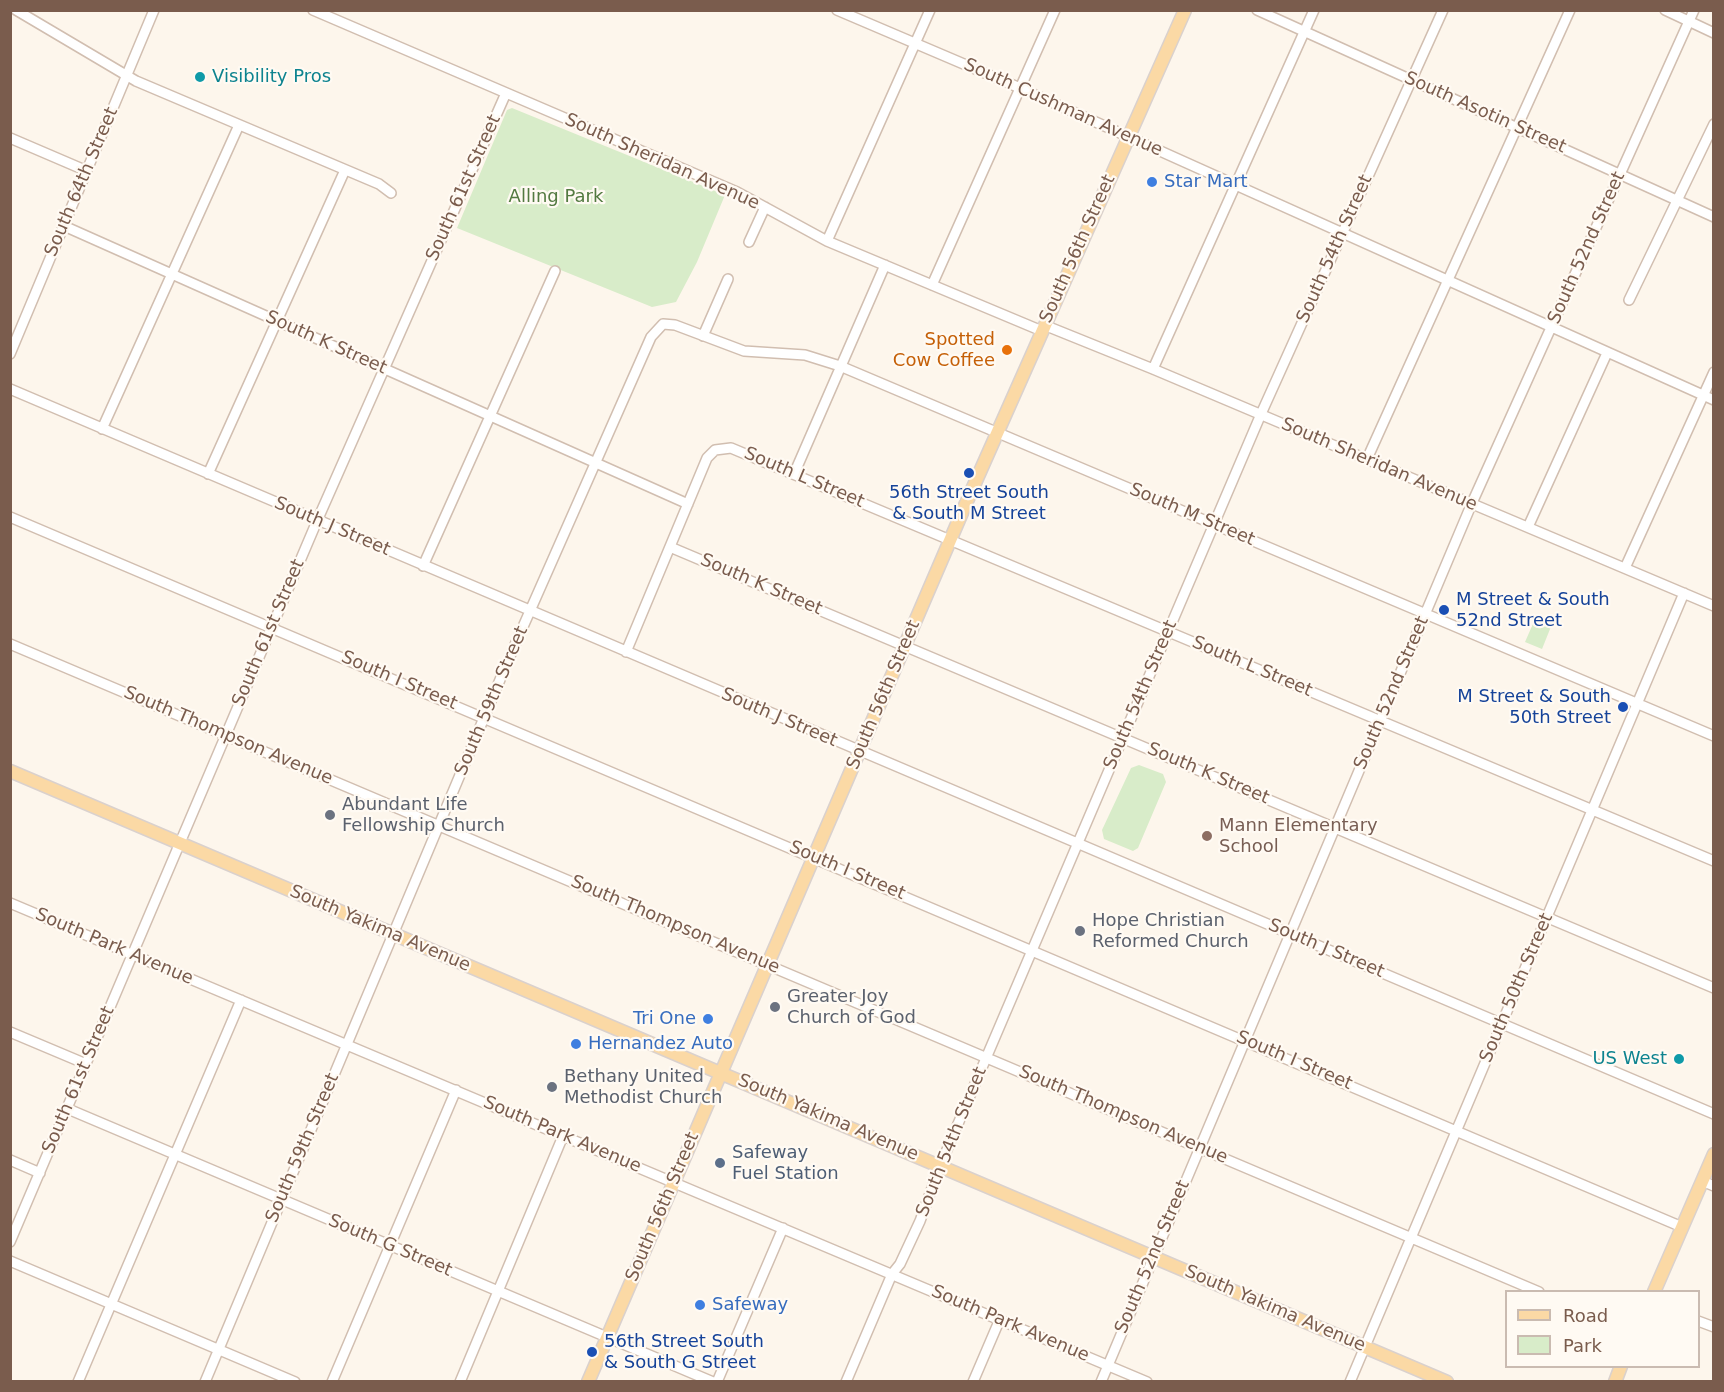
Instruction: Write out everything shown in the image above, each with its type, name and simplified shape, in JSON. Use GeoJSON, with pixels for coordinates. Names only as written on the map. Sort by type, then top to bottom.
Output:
{"type":"FeatureCollection","features":[{"type":"Feature","properties":{"kind":"main road","name":"South 56th Street"},"geometry":{"type":"LineString","coordinates":[[588,1382],[997,433],[1185,10]]}},
{"type":"Feature","properties":{"kind":"main road","name":"South Yakima Avenue"},"geometry":{"type":"LineString","coordinates":[[10,771],[1447,1382]]}},
{"type":"Feature","properties":{"kind":"main road"},"geometry":{"type":"LineString","coordinates":[[1655,1290],[1682,1227],[1708,1183],[1713,1154]]}},
{"type":"Feature","properties":{"kind":"street"},"geometry":{"type":"LineString","coordinates":[[16,10],[127,75],[384,186],[391,194]]}},
{"type":"Feature","properties":{"kind":"street","name":"South 64th Street"},"geometry":{"type":"LineString","coordinates":[[10,354],[154,10]]}},
{"type":"Feature","properties":{"kind":"street","name":"South Sheridan Avenue"},"geometry":{"type":"LineString","coordinates":[[313,10],[736,192],[827,242],[932,285],[1153,369],[1713,606]]}},
{"type":"Feature","properties":{"kind":"street","name":"South Cushman Avenue"},"geometry":{"type":"LineString","coordinates":[[837,10],[1020,88],[1713,400]]}},
{"type":"Feature","properties":{"kind":"street"},"geometry":{"type":"LineString","coordinates":[[827,242],[930,10]]}},
{"type":"Feature","properties":{"kind":"street"},"geometry":{"type":"LineString","coordinates":[[932,285],[1054,10]]}},
{"type":"Feature","properties":{"kind":"street","name":"South Asotin Street"},"geometry":{"type":"LineString","coordinates":[[1257,10],[1713,217]]}},
{"type":"Feature","properties":{"kind":"street"},"geometry":{"type":"LineString","coordinates":[[1153,369],[1314,10]]}},
{"type":"Feature","properties":{"kind":"street","name":"South 54th Street"},"geometry":{"type":"LineString","coordinates":[[846,1382],[892,1274],[900,1264],[920,1221],[940,1166],[1261,414],[1443,10]]}},
{"type":"Feature","properties":{"kind":"street"},"geometry":{"type":"LineString","coordinates":[[1367,459],[1570,10]]}},
{"type":"Feature","properties":{"kind":"street"},"geometry":{"type":"LineString","coordinates":[[1665,10],[1713,33]]}},
{"type":"Feature","properties":{"kind":"street","name":"South 52nd Street"},"geometry":{"type":"LineString","coordinates":[[1101,1382],[1472,503],[1694,10]]}},
{"type":"Feature","properties":{"kind":"street","name":"South 61st Street"},"geometry":{"type":"LineString","coordinates":[[10,1242],[317,521],[506,93]]}},
{"type":"Feature","properties":{"kind":"street"},"geometry":{"type":"LineString","coordinates":[[1629,300],[1713,124]]}},
{"type":"Feature","properties":{"kind":"street"},"geometry":{"type":"LineString","coordinates":[[102,429],[239,125]]}},
{"type":"Feature","properties":{"kind":"street"},"geometry":{"type":"LineString","coordinates":[[10,138],[87,171]]}},
{"type":"Feature","properties":{"kind":"street"},"geometry":{"type":"LineString","coordinates":[[208,474],[345,170]]}},
{"type":"Feature","properties":{"kind":"street"},"geometry":{"type":"LineString","coordinates":[[749,242],[765,207]]}},
{"type":"Feature","properties":{"kind":"street","name":"South K Street"},"geometry":{"type":"LineString","coordinates":[[64,226],[687,504]]}},
{"type":"Feature","properties":{"kind":"street"},"geometry":{"type":"LineString","coordinates":[[794,474],[885,265]]}},
{"type":"Feature","properties":{"kind":"street"},"geometry":{"type":"LineString","coordinates":[[423,566],[555,271]]}},
{"type":"Feature","properties":{"kind":"street"},"geometry":{"type":"LineString","coordinates":[[703,336],[729,279]]}},
{"type":"Feature","properties":{"kind":"street","name":"South M Street"},"geometry":{"type":"LineString","coordinates":[[663,324],[675,325],[744,351],[805,355],[840,366],[1713,736]]}},
{"type":"Feature","properties":{"kind":"street","name":"South 59th Street"},"geometry":{"type":"LineString","coordinates":[[205,1382],[530,611],[651,337],[663,324]]}},
{"type":"Feature","properties":{"kind":"street"},"geometry":{"type":"LineString","coordinates":[[1528,527],[1607,353]]}},
{"type":"Feature","properties":{"kind":"street"},"geometry":{"type":"LineString","coordinates":[[1625,568],[1713,372]]}},
{"type":"Feature","properties":{"kind":"street","name":"South J Street"},"geometry":{"type":"LineString","coordinates":[[10,389],[1713,1114]]}},
{"type":"Feature","properties":{"kind":"street","name":"South L Street"},"geometry":{"type":"LineString","coordinates":[[687,504],[707,458],[722,447],[736,450],[1713,861]]}},
{"type":"Feature","properties":{"kind":"street"},"geometry":{"type":"LineString","coordinates":[[626,652],[687,504]]}},
{"type":"Feature","properties":{"kind":"street","name":"South I Street"},"geometry":{"type":"LineString","coordinates":[[10,517],[486,717],[1682,1227]]}},
{"type":"Feature","properties":{"kind":"street","name":"South K Street"},"geometry":{"type":"LineString","coordinates":[[670,547],[1713,987]]}},
{"type":"Feature","properties":{"kind":"street","name":"South 50th Street"},"geometry":{"type":"LineString","coordinates":[[1350,1382],[1684,593]]}},
{"type":"Feature","properties":{"kind":"street","name":"South Thompson Avenue"},"geometry":{"type":"LineString","coordinates":[[10,644],[1534,1290]]}},
{"type":"Feature","properties":{"kind":"street","name":"South Park Avenue"},"geometry":{"type":"LineString","coordinates":[[10,903],[1147,1382]]}},
{"type":"Feature","properties":{"kind":"street"},"geometry":{"type":"LineString","coordinates":[[78,1382],[241,1000]]}},
{"type":"Feature","properties":{"kind":"street"},"geometry":{"type":"LineString","coordinates":[[10,1032],[86,1064]]}},
{"type":"Feature","properties":{"kind":"street"},"geometry":{"type":"LineString","coordinates":[[332,1382],[456,1090]]}},
{"type":"Feature","properties":{"kind":"street","name":"South G Street"},"geometry":{"type":"LineString","coordinates":[[68,1109],[715,1382]]}},
{"type":"Feature","properties":{"kind":"street"},"geometry":{"type":"LineString","coordinates":[[460,1382],[563,1136]]}},
{"type":"Feature","properties":{"kind":"street"},"geometry":{"type":"LineString","coordinates":[[10,1160],[40,1173]]}},
{"type":"Feature","properties":{"kind":"street"},"geometry":{"type":"LineString","coordinates":[[715,1382],[783,1228]]}},
{"type":"Feature","properties":{"kind":"street"},"geometry":{"type":"LineString","coordinates":[[10,1261],[295,1382]]}},
{"type":"Feature","properties":{"kind":"street"},"geometry":{"type":"LineString","coordinates":[[973,1382],[1000,1319]]}},
{"type":"Feature","properties":{"kind":"green space","name":"Alling Park"},"geometry":{"type":"Polygon","coordinates":[[[512,108],[725,195],[697,262],[676,302],[652,307],[457,228],[507,110],[512,108]]]}},
{"type":"Feature","properties":{"kind":"green space"},"geometry":{"type":"Polygon","coordinates":[[[1536,617],[1552,624],[1542,649],[1525,642],[1536,617]]]}},
{"type":"Feature","properties":{"kind":"green space"},"geometry":{"type":"Polygon","coordinates":[[[1139,765],[1163,774],[1166,782],[1138,848],[1133,851],[1104,839],[1102,830],[1131,768],[1139,765]]]}},
{"type":"Feature","properties":{"kind":"place","name":"Visibility Pros"},"geometry":{"type":"Point","coordinates":[200,77]}},
{"type":"Feature","properties":{"kind":"place","name":"Star Mart"},"geometry":{"type":"Point","coordinates":[1152,182]}},
{"type":"Feature","properties":{"kind":"place","name":"Spotted Cow Coffee"},"geometry":{"type":"Point","coordinates":[1007,350]}},
{"type":"Feature","properties":{"kind":"place","name":"56th Street South & South M Street"},"geometry":{"type":"Point","coordinates":[969,473]}},
{"type":"Feature","properties":{"kind":"place","name":"M Street & South 52nd Street"},"geometry":{"type":"Point","coordinates":[1444,610]}},
{"type":"Feature","properties":{"kind":"place","name":"M Street & South 50th Street"},"geometry":{"type":"Point","coordinates":[1623,707]}},
{"type":"Feature","properties":{"kind":"place","name":"Abundant Life Fellowship Church"},"geometry":{"type":"Point","coordinates":[330,815]}},
{"type":"Feature","properties":{"kind":"place","name":"Mann Elementary School"},"geometry":{"type":"Point","coordinates":[1207,836]}},
{"type":"Feature","properties":{"kind":"place","name":"Hope Christian Reformed Church"},"geometry":{"type":"Point","coordinates":[1080,931]}},
{"type":"Feature","properties":{"kind":"place","name":"Greater Joy Church of God"},"geometry":{"type":"Point","coordinates":[775,1007]}},
{"type":"Feature","properties":{"kind":"place","name":"Tri One"},"geometry":{"type":"Point","coordinates":[708,1019]}},
{"type":"Feature","properties":{"kind":"place","name":"Hernandez Auto"},"geometry":{"type":"Point","coordinates":[576,1044]}},
{"type":"Feature","properties":{"kind":"place","name":"US West"},"geometry":{"type":"Point","coordinates":[1679,1059]}},
{"type":"Feature","properties":{"kind":"place","name":"Bethany United Methodist Church"},"geometry":{"type":"Point","coordinates":[552,1087]}},
{"type":"Feature","properties":{"kind":"place","name":"Safeway Fuel Station"},"geometry":{"type":"Point","coordinates":[720,1163]}},
{"type":"Feature","properties":{"kind":"place","name":"Safeway"},"geometry":{"type":"Point","coordinates":[700,1305]}},
{"type":"Feature","properties":{"kind":"place","name":"56th Street South & South G Street"},"geometry":{"type":"Point","coordinates":[592,1352]}}]}
